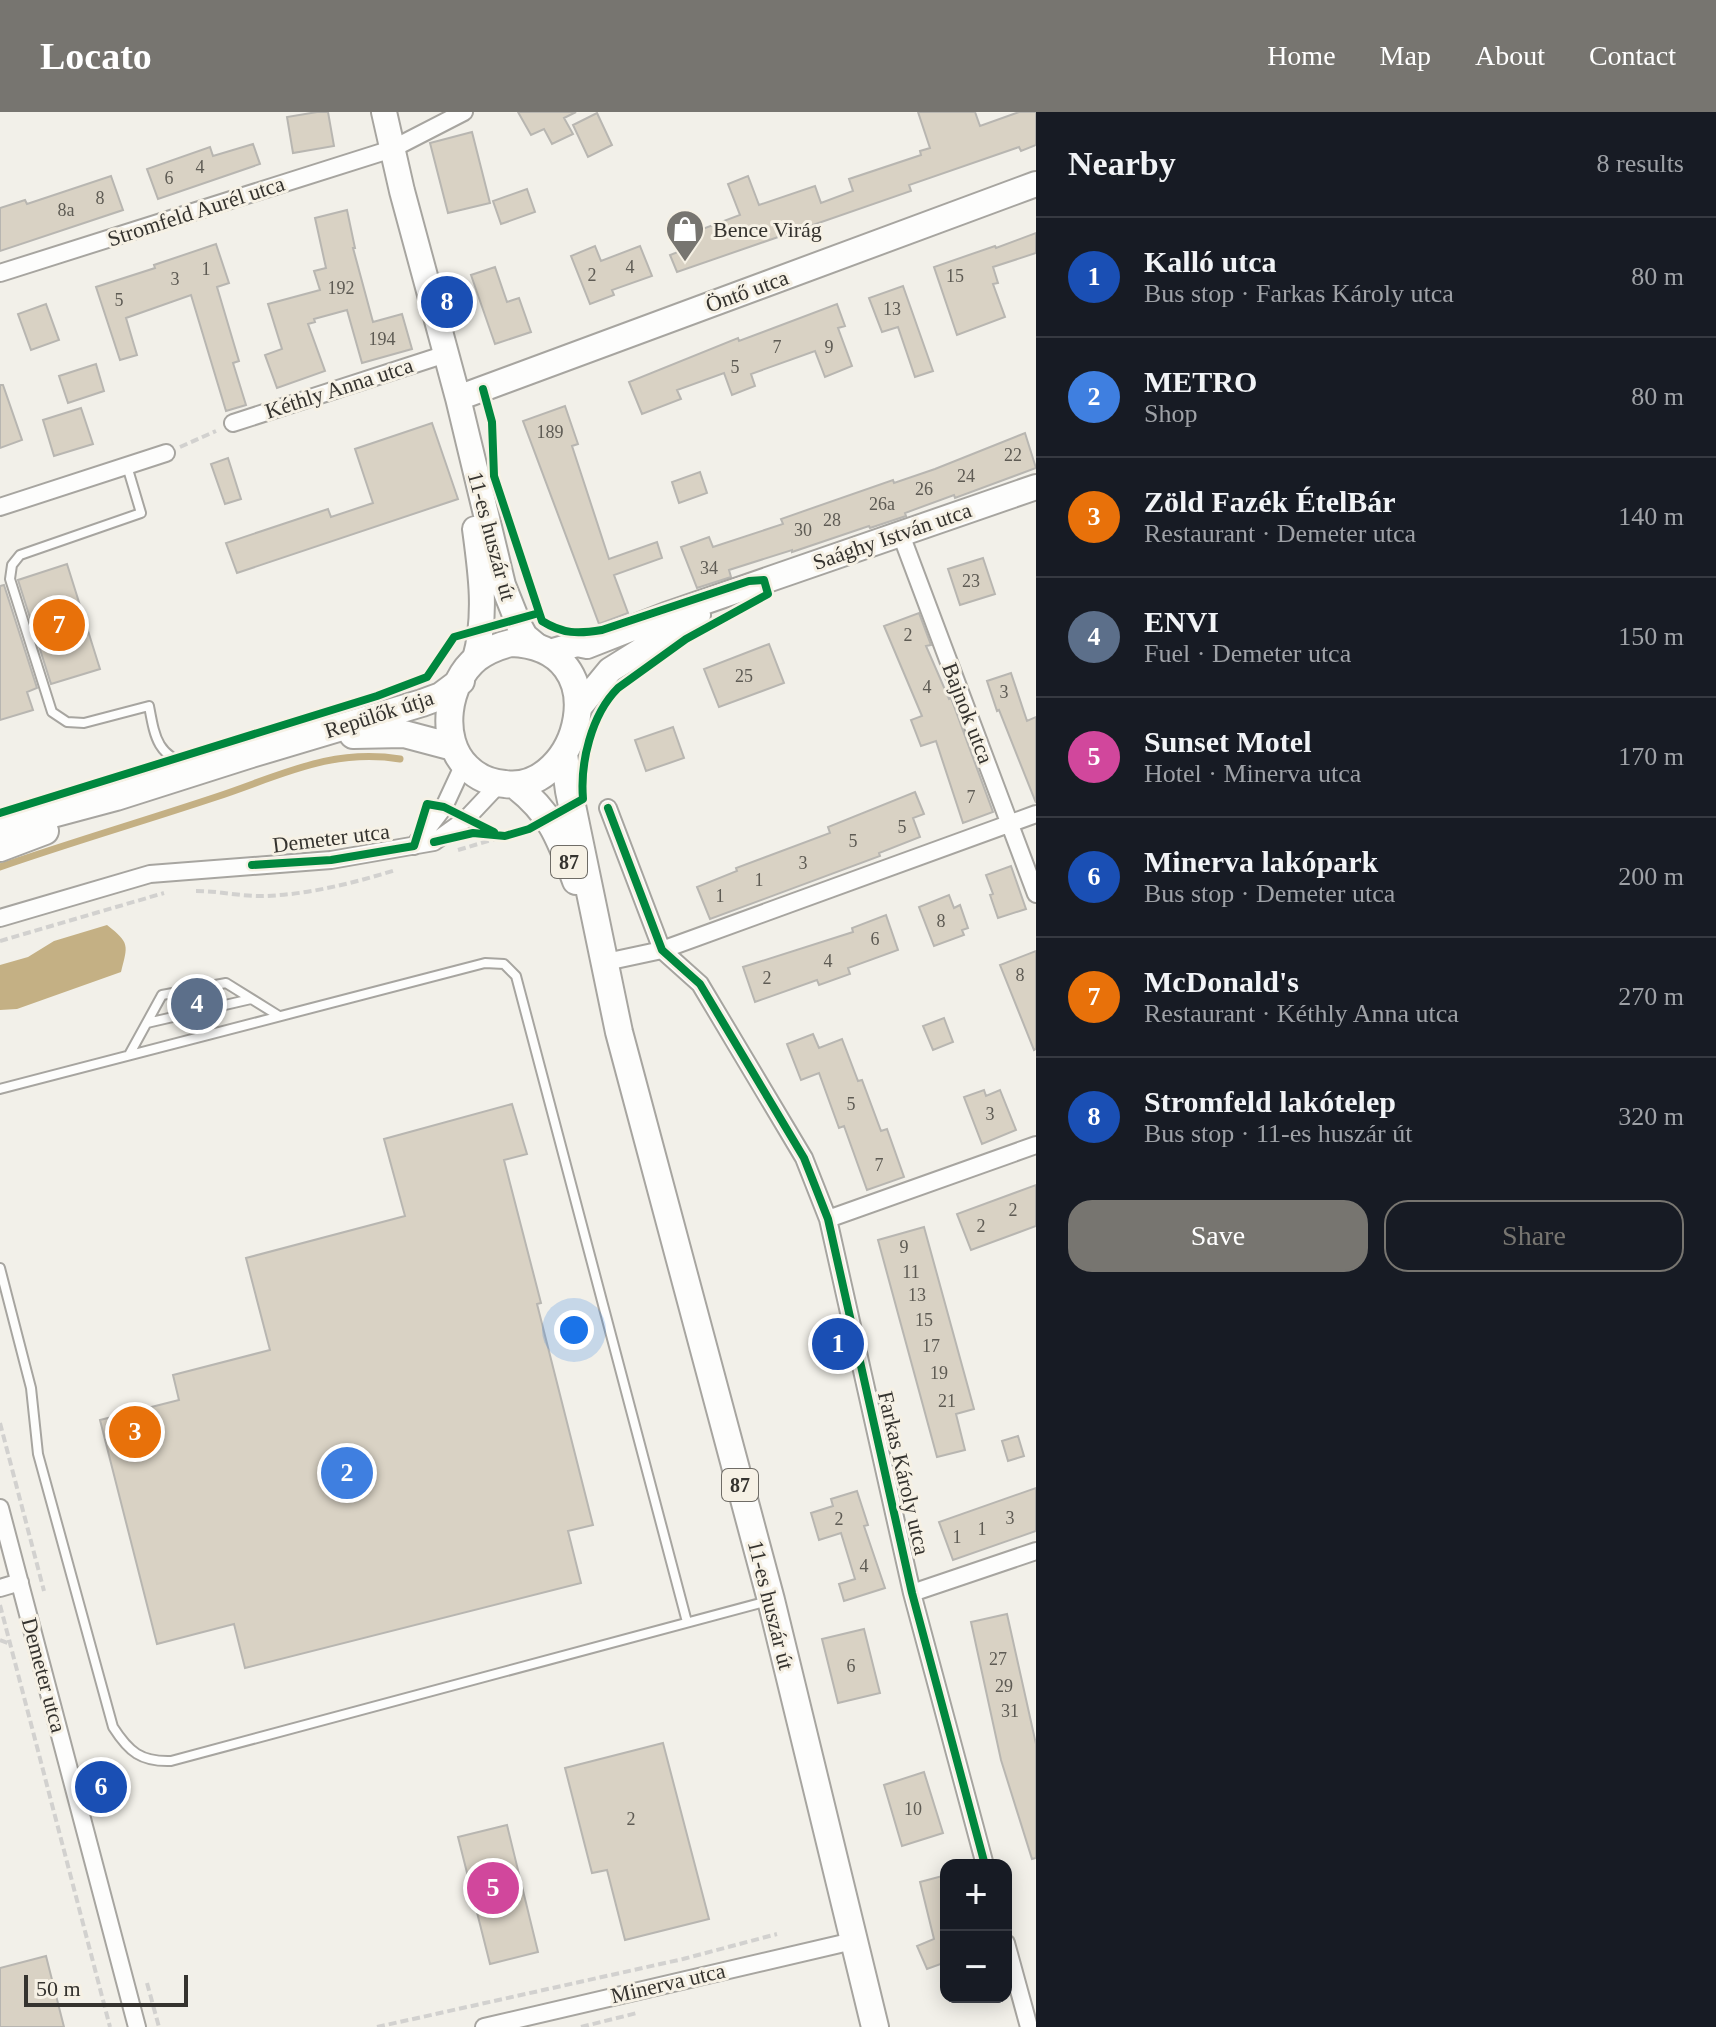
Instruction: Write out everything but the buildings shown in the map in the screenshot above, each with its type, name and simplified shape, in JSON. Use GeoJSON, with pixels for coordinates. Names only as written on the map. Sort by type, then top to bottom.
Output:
{"type":"FeatureCollection","features":[{"type":"Feature","properties":{"kind":"main road","name":"87"},"geometry":{"type":"LineString","coordinates":[[468,670],[494,647],[511,643],[544,649],[569,670],[577,691],[577,710],[564,754],[569,791],[605,957]]}},
{"type":"Feature","properties":{"kind":"main road","name":"Repülők útja"},"geometry":{"type":"LineString","coordinates":[[116,797],[422,703],[441,696],[468,670]]}},
{"type":"Feature","properties":{"kind":"main road"},"geometry":{"type":"LineString","coordinates":[[458,756],[448,717],[468,670]]}},
{"type":"Feature","properties":{"kind":"main road","name":"Repülők útja"},"geometry":{"type":"LineString","coordinates":[[294,741],[404,734],[458,756]]}},
{"type":"Feature","properties":{"kind":"main road"},"geometry":{"type":"LineString","coordinates":[[508,785],[542,777],[564,754]]}},
{"type":"Feature","properties":{"kind":"main road","name":"87"},"geometry":{"type":"LineString","coordinates":[[458,756],[479,777],[508,785],[534,800],[549,818],[605,957]]}},
{"type":"Feature","properties":{"kind":"main road","name":"87"},"geometry":{"type":"LineString","coordinates":[[0,828],[116,797]]}},
{"type":"Feature","properties":{"kind":"main road","name":"87"},"geometry":{"type":"LineString","coordinates":[[0,848],[100,810],[116,797]]}},
{"type":"Feature","properties":{"kind":"main road","name":"11-es huszár út"},"geometry":{"type":"LineString","coordinates":[[605,957],[619,1032],[771,1600],[875,2027]]}},
{"type":"Feature","properties":{"kind":"street","name":"11-es huszár út"},"geometry":{"type":"LineString","coordinates":[[384,112],[503,585],[525,636],[544,649]]}},
{"type":"Feature","properties":{"kind":"street","name":"Stromfeld Aurél utca"},"geometry":{"type":"LineString","coordinates":[[0,273],[392,149],[464,112]]}},
{"type":"Feature","properties":{"kind":"street","name":"Öntő utca"},"geometry":{"type":"LineString","coordinates":[[460,409],[1036,184]]}},
{"type":"Feature","properties":{"kind":"street","name":"Kéthly Anna utca"},"geometry":{"type":"LineString","coordinates":[[233,423],[446,354]]}},
{"type":"Feature","properties":{"kind":"street","name":"11-es huszár út"},"geometry":{"type":"LineString","coordinates":[[460,409],[482,586],[482,636],[468,670]]}},
{"type":"Feature","properties":{"kind":"street"},"geometry":{"type":"LineString","coordinates":[[0,507],[166,453]]}},
{"type":"Feature","properties":{"kind":"street","name":"Saághy István utca"},"geometry":{"type":"LineString","coordinates":[[544,649],[577,644],[587,646],[900,532],[1036,487]]}},
{"type":"Feature","properties":{"kind":"street","name":"Bajnok utca"},"geometry":{"type":"LineString","coordinates":[[900,532],[1036,894]]}},
{"type":"Feature","properties":{"kind":"street","name":"Saághy István utca"},"geometry":{"type":"LineString","coordinates":[[577,710],[610,670],[749,587]]}},
{"type":"Feature","properties":{"kind":"street","name":"Demeter utca"},"geometry":{"type":"LineString","coordinates":[[414,846],[444,807],[458,756]]}},
{"type":"Feature","properties":{"kind":"street","name":"Demeter utca"},"geometry":{"type":"LineString","coordinates":[[0,918],[150,874],[331,860],[434,842],[470,826],[508,785]]}},
{"type":"Feature","properties":{"kind":"street","name":"Farkas Károly utca"},"geometry":{"type":"LineString","coordinates":[[608,808],[662,950],[700,984],[804,1158],[828,1219],[912,1593],[983,1859]]}},
{"type":"Feature","properties":{"kind":"street"},"geometry":{"type":"LineString","coordinates":[[605,957],[662,950],[1036,814]]}},
{"type":"Feature","properties":{"kind":"street"},"geometry":{"type":"LineString","coordinates":[[828,1219],[1036,1145]]}},
{"type":"Feature","properties":{"kind":"street","name":"Demeter utca"},"geometry":{"type":"LineString","coordinates":[[0,1508],[137,2027]]}},
{"type":"Feature","properties":{"kind":"street"},"geometry":{"type":"LineString","coordinates":[[912,1593],[1036,1551]]}},
{"type":"Feature","properties":{"kind":"street"},"geometry":{"type":"LineString","coordinates":[[0,1588],[20,1582]]}},
{"type":"Feature","properties":{"kind":"street","name":"Minerva utca"},"geometry":{"type":"LineString","coordinates":[[484,2027],[853,1941]]}},
{"type":"Feature","properties":{"kind":"street"},"geometry":{"type":"LineString","coordinates":[[1012,1965],[1029,2027]]}},
{"type":"Feature","properties":{"kind":"lane"},"geometry":{"type":"LineString","coordinates":[[127,466],[141,513],[20,555],[12,565],[10,579],[52,712],[67,722],[84,723],[149,706],[160,747],[172,760],[202,770]]}},
{"type":"Feature","properties":{"kind":"lane"},"geometry":{"type":"LineString","coordinates":[[0,1089],[485,963],[504,964],[516,976],[687,1622]]}},
{"type":"Feature","properties":{"kind":"lane"},"geometry":{"type":"LineString","coordinates":[[129,1055],[162,995],[226,983],[279,1016]]}},
{"type":"Feature","properties":{"kind":"lane"},"geometry":{"type":"LineString","coordinates":[[147,1023],[251,999]]}},
{"type":"Feature","properties":{"kind":"lane"},"geometry":{"type":"LineString","coordinates":[[0,1268],[31,1388],[38,1454],[113,1727],[123,1743],[137,1755],[153,1761],[171,1761],[771,1600]]}},
{"type":"Feature","properties":{"kind":"path"},"geometry":{"type":"LineString","coordinates":[[166,453],[233,423]]}},
{"type":"Feature","properties":{"kind":"path"},"geometry":{"type":"LineString","coordinates":[[452,852],[500,835],[529,829],[549,818]]}},
{"type":"Feature","properties":{"kind":"path"},"geometry":{"type":"LineString","coordinates":[[470,826],[500,835]]}},
{"type":"Feature","properties":{"kind":"path"},"geometry":{"type":"LineString","coordinates":[[470,826],[500,835]]}},
{"type":"Feature","properties":{"kind":"path"},"geometry":{"type":"LineString","coordinates":[[195,891],[262,897],[338,888],[409,865]]}},
{"type":"Feature","properties":{"kind":"path"},"geometry":{"type":"LineString","coordinates":[[0,941],[168,892]]}},
{"type":"Feature","properties":{"kind":"path"},"geometry":{"type":"LineString","coordinates":[[0,1423],[46,1600]]}},
{"type":"Feature","properties":{"kind":"path"},"geometry":{"type":"LineString","coordinates":[[0,1605],[110,2027]]}},
{"type":"Feature","properties":{"kind":"path"},"geometry":{"type":"LineString","coordinates":[[377,2027],[668,1962],[777,1934]]}},
{"type":"Feature","properties":{"kind":"shaded area"},"geometry":{"type":"Polygon","coordinates":[[[107,925],[125,945],[121,972],[17,1009],[0,1010],[0,965],[28,957],[54,941],[107,925]]]}},
{"type":"Feature","properties":{"kind":"waterway"},"geometry":{"type":"LineString","coordinates":[[0,867],[306,766],[351,757],[400,759]]}},
{"type":"Feature","properties":{"kind":"cycle path"},"geometry":{"type":"LineString","coordinates":[[434,842],[473,833],[505,836],[529,829],[583,799],[583,770],[589,740],[601,712],[618,688],[686,639],[768,594],[764,580],[749,581],[602,630],[564,631],[542,621],[494,476],[492,422],[483,389]]}},
{"type":"Feature","properties":{"kind":"cycle path"},"geometry":{"type":"LineString","coordinates":[[0,813],[377,696],[427,677],[454,637],[539,613]]}},
{"type":"Feature","properties":{"kind":"cycle path"},"geometry":{"type":"LineString","coordinates":[[252,865],[331,860],[414,846],[427,804],[444,807],[494,832]]}},
{"type":"Feature","properties":{"kind":"cycle path"},"geometry":{"type":"LineString","coordinates":[[608,808],[662,950],[700,984],[804,1158],[828,1219],[912,1593],[983,1859]]}},
{"type":"Feature","properties":{"kind":"place","name":"Bence Virág"},"geometry":{"type":"Point","coordinates":[685,263]}},
{"type":"Feature","properties":{"kind":"place","name":"Stromfeld lakótelep"},"geometry":{"type":"Point","coordinates":[447,302]}},
{"type":"Feature","properties":{"kind":"place","name":"McDonald's"},"geometry":{"type":"Point","coordinates":[59,625]}},
{"type":"Feature","properties":{"kind":"place","name":"ENVI"},"geometry":{"type":"Point","coordinates":[197,1004]}},
{"type":"Feature","properties":{"kind":"place","name":"Kalló utca"},"geometry":{"type":"Point","coordinates":[838,1344]}},
{"type":"Feature","properties":{"kind":"place","name":"Zöld Fazék ÉtelBár"},"geometry":{"type":"Point","coordinates":[135,1432]}},
{"type":"Feature","properties":{"kind":"place","name":"METRO"},"geometry":{"type":"Point","coordinates":[347,1473]}},
{"type":"Feature","properties":{"kind":"place","name":"Minerva lakópark"},"geometry":{"type":"Point","coordinates":[101,1787]}},
{"type":"Feature","properties":{"kind":"place","name":"Sunset Motel"},"geometry":{"type":"Point","coordinates":[493,1888]}}]}
